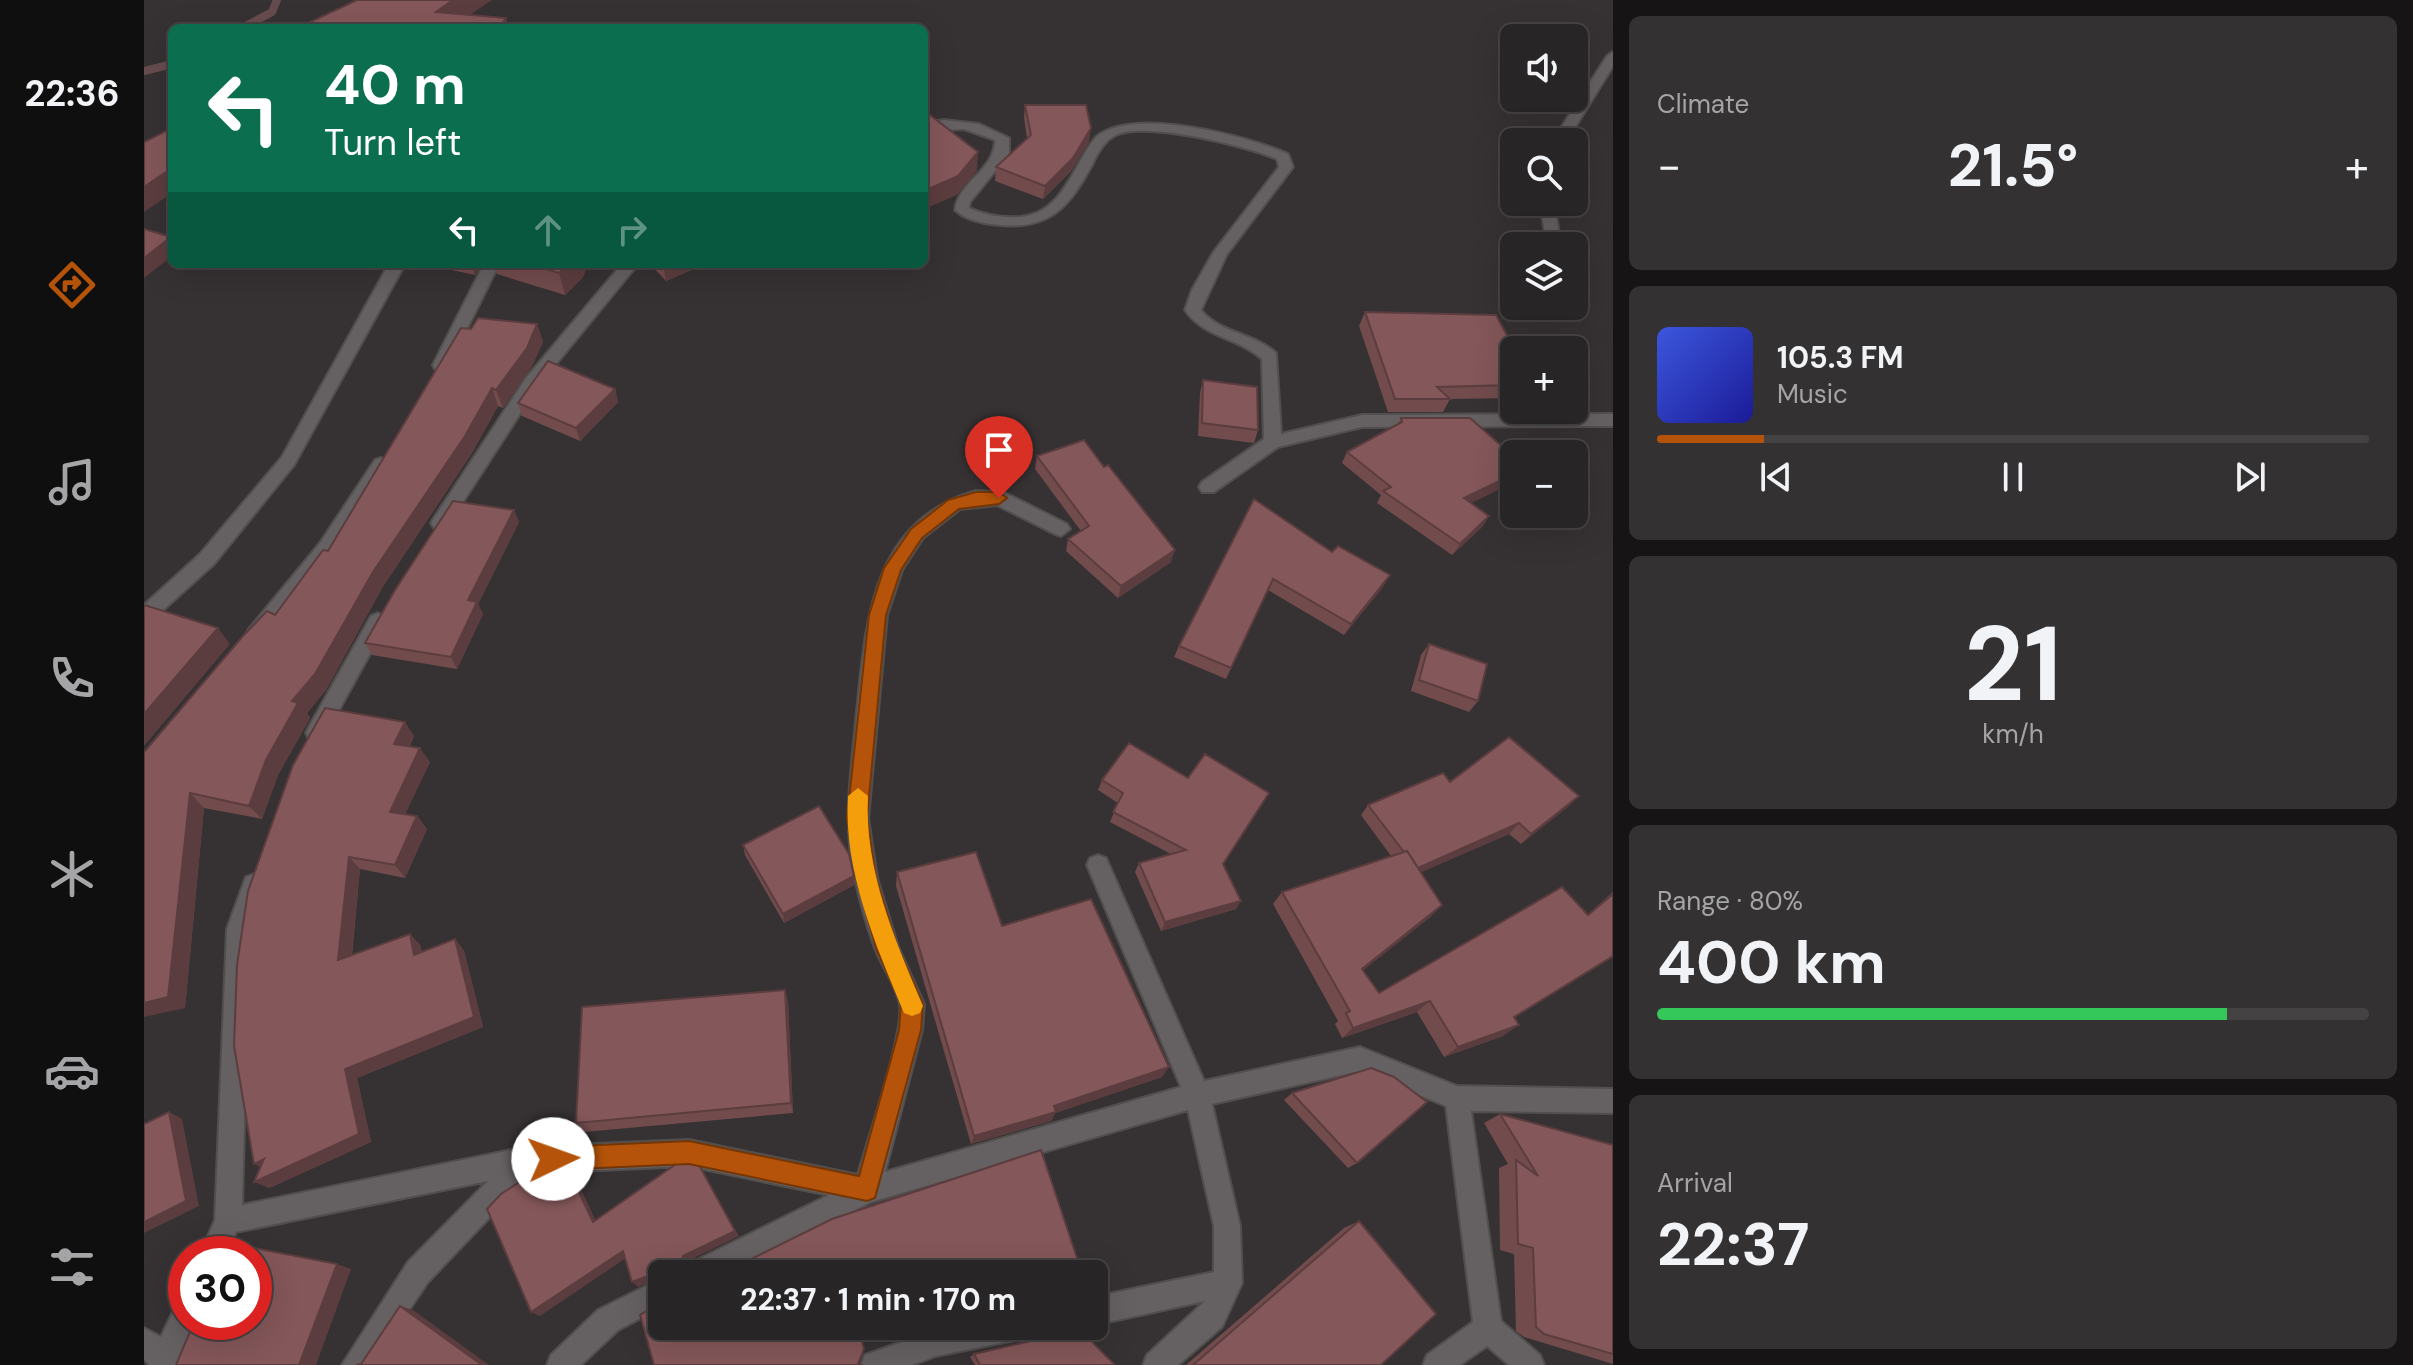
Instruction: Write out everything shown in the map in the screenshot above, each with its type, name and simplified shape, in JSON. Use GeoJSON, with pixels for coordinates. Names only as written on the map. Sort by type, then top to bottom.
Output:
{"type":"FeatureCollection","features":[{"type":"Feature","properties":{"kind":"street"},"geometry":{"type":"LineString","coordinates":[[1568,128],[1613,56]]}},
{"type":"Feature","properties":{"kind":"street"},"geometry":{"type":"LineString","coordinates":[[928,126],[948,122],[984,129],[1002,138],[1002,154],[963,201],[962,210],[974,217],[1002,221],[1029,220],[1060,205],[1109,133],[1125,128],[1156,129],[1245,142],[1283,157],[1286,167],[1236,231],[1197,294],[1193,310],[1198,319],[1249,340],[1270,357],[1273,442]]}},
{"type":"Feature","properties":{"kind":"street"},"geometry":{"type":"LineString","coordinates":[[144,616],[207,559],[288,461],[395,268]]}},
{"type":"Feature","properties":{"kind":"street"},"geometry":{"type":"LineString","coordinates":[[431,385],[489,268]]}},
{"type":"Feature","properties":{"kind":"street"},"geometry":{"type":"LineString","coordinates":[[427,542],[532,382],[627,268]]}},
{"type":"Feature","properties":{"kind":"street"},"geometry":{"type":"LineString","coordinates":[[1208,487],[1273,442],[1362,421],[1477,418],[1613,420]]}},
{"type":"Feature","properties":{"kind":"street"},"geometry":{"type":"LineString","coordinates":[[243,650],[327,548],[391,448]]}},
{"type":"Feature","properties":{"kind":"street"},"geometry":{"type":"LineString","coordinates":[[867,1190],[910,1030],[912,1004],[887,948],[866,878],[857,818],[877,615],[893,568],[937,514],[954,504],[976,498],[999,498],[1061,529]]}},
{"type":"Feature","properties":{"kind":"street"},"geometry":{"type":"LineString","coordinates":[[307,748],[392,595]]}},
{"type":"Feature","properties":{"kind":"street"},"geometry":{"type":"LineString","coordinates":[[221,1236],[228,1221],[238,929],[262,860]]}},
{"type":"Feature","properties":{"kind":"street"},"geometry":{"type":"LineString","coordinates":[[1098,865],[1197,1095],[1227,1226],[1228,1283],[1212,1317],[1157,1365]]}},
{"type":"Feature","properties":{"kind":"street"},"geometry":{"type":"LineString","coordinates":[[727,1260],[867,1190],[1197,1095],[1360,1059],[1457,1098],[1613,1101]]}},
{"type":"Feature","properties":{"kind":"street"},"geometry":{"type":"LineString","coordinates":[[1457,1098],[1488,1328],[1530,1365]]}},
{"type":"Feature","properties":{"kind":"street"},"geometry":{"type":"LineString","coordinates":[[228,1221],[526,1160],[689,1153],[867,1190]]}},
{"type":"Feature","properties":{"kind":"street"},"geometry":{"type":"LineString","coordinates":[[356,1365],[418,1272],[526,1160]]}},
{"type":"Feature","properties":{"kind":"street"},"geometry":{"type":"LineString","coordinates":[[1108,1308],[1228,1283]]}},
{"type":"Feature","properties":{"kind":"street"},"geometry":{"type":"LineString","coordinates":[[561,1365],[608,1320],[648,1299]]}},
{"type":"Feature","properties":{"kind":"street"},"geometry":{"type":"LineString","coordinates":[[1437,1365],[1488,1328]]}},
{"type":"Feature","properties":{"kind":"street"},"geometry":{"type":"LineString","coordinates":[[875,1365],[946,1340]]}},
{"type":"Feature","properties":{"kind":"building"},"geometry":{"type":"Polygon","coordinates":[[[357,0],[453,0],[436,12],[506,18],[502,24],[308,23],[357,0]]]}},
{"type":"Feature","properties":{"kind":"building"},"geometry":{"type":"Polygon","coordinates":[[[1025,105],[1086,105],[1091,128],[1073,158],[1045,186],[996,167],[1031,135],[1025,105]]]}},
{"type":"Feature","properties":{"kind":"building"},"geometry":{"type":"Polygon","coordinates":[[[928,116],[978,152],[958,176],[928,189],[928,116]]]}},
{"type":"Feature","properties":{"kind":"building"},"geometry":{"type":"Polygon","coordinates":[[[168,130],[168,171],[144,187],[144,142],[168,130]]]}},
{"type":"Feature","properties":{"kind":"building"},"geometry":{"type":"Polygon","coordinates":[[[144,229],[168,236],[168,239],[144,258],[144,229]]]}},
{"type":"Feature","properties":{"kind":"building"},"geometry":{"type":"Polygon","coordinates":[[[543,268],[564,268],[559,273],[543,268]]]}},
{"type":"Feature","properties":{"kind":"building"},"geometry":{"type":"Polygon","coordinates":[[[1365,312],[1496,315],[1507,336],[1500,336],[1500,385],[1437,387],[1450,399],[1395,399],[1365,312]]]}},
{"type":"Feature","properties":{"kind":"building"},"geometry":{"type":"Polygon","coordinates":[[[478,318],[537,324],[527,348],[496,390],[492,388],[465,436],[373,572],[315,674],[292,701],[298,703],[266,760],[249,806],[190,793],[168,997],[144,1003],[144,752],[243,636],[267,611],[275,615],[323,550],[328,551],[461,328],[471,329],[478,318]]]}},
{"type":"Feature","properties":{"kind":"building"},"geometry":{"type":"Polygon","coordinates":[[[548,361],[615,389],[576,428],[518,403],[548,361]]]}},
{"type":"Feature","properties":{"kind":"building"},"geometry":{"type":"Polygon","coordinates":[[[1203,380],[1257,387],[1258,430],[1202,423],[1203,380]]]}},
{"type":"Feature","properties":{"kind":"building"},"geometry":{"type":"Polygon","coordinates":[[[1401,418],[1470,418],[1500,445],[1500,481],[1464,498],[1489,516],[1460,544],[1383,491],[1391,487],[1347,452],[1402,422],[1401,418]]]}},
{"type":"Feature","properties":{"kind":"building"},"geometry":{"type":"Polygon","coordinates":[[[1084,440],[1104,467],[1108,465],[1175,550],[1121,586],[1068,539],[1089,526],[1037,456],[1084,440]]]}},
{"type":"Feature","properties":{"kind":"building"},"geometry":{"type":"Polygon","coordinates":[[[1254,499],[1332,552],[1338,546],[1390,575],[1351,624],[1273,579],[1231,668],[1179,646],[1254,499]]]}},
{"type":"Feature","properties":{"kind":"building"},"geometry":{"type":"Polygon","coordinates":[[[453,501],[514,510],[468,600],[477,602],[451,657],[365,643],[395,590],[453,501]]]}},
{"type":"Feature","properties":{"kind":"building"},"geometry":{"type":"Polygon","coordinates":[[[144,605],[218,628],[144,714],[144,605]]]}},
{"type":"Feature","properties":{"kind":"building"},"geometry":{"type":"Polygon","coordinates":[[[1429,644],[1487,664],[1478,701],[1419,680],[1429,644]]]}},
{"type":"Feature","properties":{"kind":"building"},"geometry":{"type":"Polygon","coordinates":[[[325,708],[405,722],[394,744],[420,748],[390,812],[417,816],[395,865],[349,857],[338,960],[410,934],[414,955],[455,939],[474,1017],[345,1069],[359,1134],[254,1182],[264,1159],[254,1164],[234,1046],[237,965],[248,891],[293,765],[325,708]]]}},
{"type":"Feature","properties":{"kind":"building"},"geometry":{"type":"Polygon","coordinates":[[[1509,737],[1579,796],[1531,834],[1519,823],[1418,868],[1368,805],[1443,773],[1450,782],[1509,737]]]}},
{"type":"Feature","properties":{"kind":"building"},"geometry":{"type":"Polygon","coordinates":[[[1129,743],[1188,778],[1205,754],[1269,793],[1223,864],[1241,901],[1165,922],[1139,863],[1186,850],[1113,812],[1123,793],[1102,780],[1129,743]]]}},
{"type":"Feature","properties":{"kind":"building"},"geometry":{"type":"Polygon","coordinates":[[[819,806],[849,854],[854,876],[783,914],[743,845],[819,806]]]}},
{"type":"Feature","properties":{"kind":"building"},"geometry":{"type":"Polygon","coordinates":[[[1407,851],[1442,905],[1362,969],[1379,993],[1562,887],[1588,915],[1613,894],[1613,956],[1514,1017],[1519,1025],[1458,1047],[1430,1001],[1353,1028],[1346,1013],[1350,1011],[1282,892],[1407,851]]]}},
{"type":"Feature","properties":{"kind":"building"},"geometry":{"type":"Polygon","coordinates":[[[976,852],[1002,926],[1091,899],[1169,1067],[1054,1106],[1056,1112],[974,1136],[897,872],[976,852]]]}},
{"type":"Feature","properties":{"kind":"building"},"geometry":{"type":"Polygon","coordinates":[[[785,990],[791,1103],[576,1123],[582,1007],[785,990]]]}},
{"type":"Feature","properties":{"kind":"building"},"geometry":{"type":"Polygon","coordinates":[[[1371,1068],[1394,1077],[1427,1102],[1357,1163],[1292,1093],[1371,1068]]]}},
{"type":"Feature","properties":{"kind":"building"},"geometry":{"type":"Polygon","coordinates":[[[169,1112],[186,1201],[144,1222],[144,1124],[169,1112]]]}},
{"type":"Feature","properties":{"kind":"building"},"geometry":{"type":"Polygon","coordinates":[[[1500,1114],[1613,1145],[1613,1354],[1544,1334],[1536,1327],[1533,1248],[1518,1244],[1516,1160],[1538,1176],[1500,1114]]]}},
{"type":"Feature","properties":{"kind":"building"},"geometry":{"type":"Polygon","coordinates":[[[1041,1150],[1078,1260],[749,1260],[832,1219],[1041,1150]]]}},
{"type":"Feature","properties":{"kind":"building"},"geometry":{"type":"Polygon","coordinates":[[[679,1162],[699,1165],[735,1231],[683,1256],[682,1260],[648,1260],[648,1276],[632,1282],[623,1251],[531,1312],[487,1209],[501,1194],[541,1168],[567,1167],[593,1222],[679,1162]]]}},
{"type":"Feature","properties":{"kind":"building"},"geometry":{"type":"Polygon","coordinates":[[[1359,1221],[1436,1314],[1381,1365],[1193,1365],[1359,1221]]]}},
{"type":"Feature","properties":{"kind":"building"},"geometry":{"type":"Polygon","coordinates":[[[272,1251],[337,1264],[299,1365],[176,1365],[186,1340],[272,1340],[272,1251]]]}},
{"type":"Feature","properties":{"kind":"building"},"geometry":{"type":"Polygon","coordinates":[[[400,1306],[482,1365],[356,1365],[361,1364],[400,1306]]]}},
{"type":"Feature","properties":{"kind":"building"},"geometry":{"type":"Polygon","coordinates":[[[648,1310],[648,1340],[861,1340],[864,1349],[858,1364],[863,1365],[654,1365],[640,1315],[648,1310]]]}},
{"type":"Feature","properties":{"kind":"building"},"geometry":{"type":"Polygon","coordinates":[[[1036,1340],[1090,1340],[1115,1365],[980,1365],[974,1354],[1036,1340]]]}},
{"type":"Feature","properties":{"kind":"waterway"},"geometry":{"type":"LineString","coordinates":[[250,24],[272,12],[277,0]]}},
{"type":"Feature","properties":{"kind":"waterway"},"geometry":{"type":"LineString","coordinates":[[144,71],[168,65]]}},
{"type":"Feature","properties":{"kind":"slow traffic"},"geometry":{"type":"LineString","coordinates":[[858,796],[857,818],[866,878],[887,948],[905,983],[912,1006]]}},
{"type":"Feature","properties":{"kind":"route"},"geometry":{"type":"LineString","coordinates":[[553,1159],[689,1153],[867,1190],[910,1030],[912,1004],[887,948],[866,878],[857,818],[877,615],[893,568],[917,533],[937,514],[954,504],[976,498],[999,498]]}}]}
